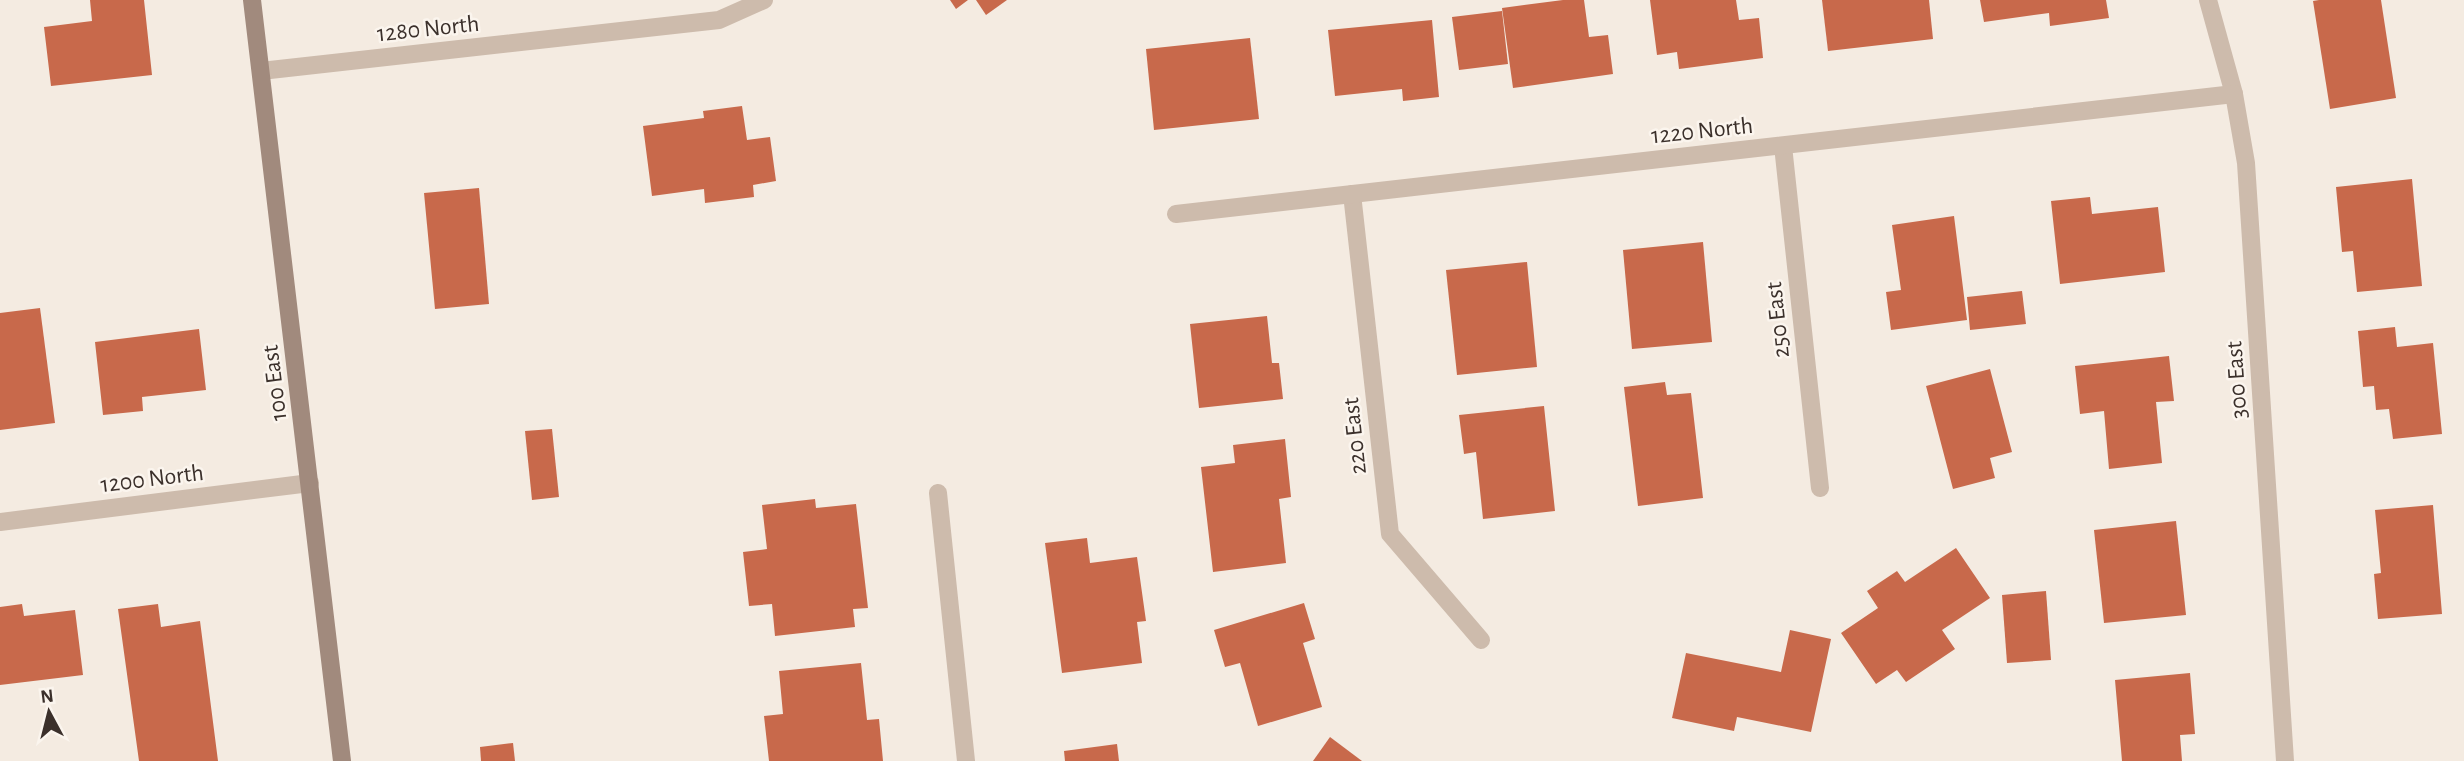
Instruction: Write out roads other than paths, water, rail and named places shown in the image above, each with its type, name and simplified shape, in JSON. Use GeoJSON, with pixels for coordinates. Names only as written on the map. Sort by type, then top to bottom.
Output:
{"type":"FeatureCollection","features":[{"type":"Feature","properties":{"kind":"main road","name":"100 East"},"geometry":{"type":"LineString","coordinates":[[252,0],[342,761]]}},
{"type":"Feature","properties":{"kind":"street","name":"1280 North"},"geometry":{"type":"LineString","coordinates":[[261,71],[719,20],[764,0]]}},
{"type":"Feature","properties":{"kind":"street","name":"300 East"},"geometry":{"type":"LineString","coordinates":[[2208,0],[2234,94],[2246,163],[2285,761]]}},
{"type":"Feature","properties":{"kind":"street","name":"1220 North"},"geometry":{"type":"LineString","coordinates":[[1175,214],[2234,94]]}},
{"type":"Feature","properties":{"kind":"street","name":"250 East"},"geometry":{"type":"LineString","coordinates":[[1783,146],[1820,488]]}},
{"type":"Feature","properties":{"kind":"street","name":"220 East"},"geometry":{"type":"LineString","coordinates":[[1352,194],[1390,534],[1481,640]]}},
{"type":"Feature","properties":{"kind":"street","name":"1200 North"},"geometry":{"type":"LineString","coordinates":[[0,522],[310,483]]}},
{"type":"Feature","properties":{"kind":"street"},"geometry":{"type":"LineString","coordinates":[[938,493],[966,761]]}}]}
